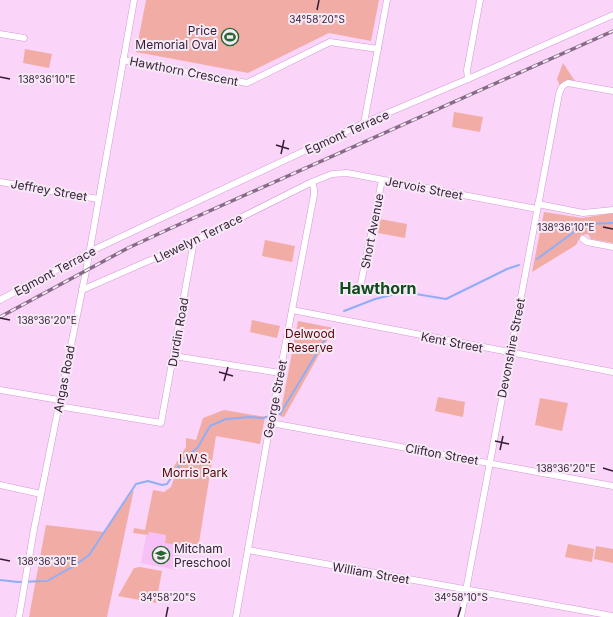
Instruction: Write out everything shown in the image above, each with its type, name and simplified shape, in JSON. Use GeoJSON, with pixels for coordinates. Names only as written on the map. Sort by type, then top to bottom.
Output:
{"type":"FeatureCollection","features":[{"type":"Feature","properties":{"kind":"street","name":"Angas Road"},"geometry":{"type":"LineString","coordinates":[[19,617],[41,494],[82,290],[134,0]]}},
{"type":"Feature","properties":{"kind":"street"},"geometry":{"type":"LineString","coordinates":[[364,123],[387,0]]}},
{"type":"Feature","properties":{"kind":"street"},"geometry":{"type":"LineString","coordinates":[[468,79],[467,70],[480,0]]}},
{"type":"Feature","properties":{"kind":"street","name":"Egmont Terrace"},"geometry":{"type":"LineString","coordinates":[[0,300],[89,252],[364,123],[613,15]]}},
{"type":"Feature","properties":{"kind":"street"},"geometry":{"type":"LineString","coordinates":[[0,34],[24,38]]}},
{"type":"Feature","properties":{"kind":"street","name":"Hawthorn Crescent"},"geometry":{"type":"LineString","coordinates":[[124,60],[247,83],[330,42],[378,49]]}},
{"type":"Feature","properties":{"kind":"street","name":"Devonshire Street"},"geometry":{"type":"LineString","coordinates":[[461,617],[559,94],[561,88],[568,83],[613,91]]}},
{"type":"Feature","properties":{"kind":"street","name":"Jervois Street"},"geometry":{"type":"LineString","coordinates":[[312,182],[332,174],[341,173],[538,207],[583,213],[613,210]]}},
{"type":"Feature","properties":{"kind":"street","name":"Short Avenue"},"geometry":{"type":"LineString","coordinates":[[362,283],[382,180]]}},
{"type":"Feature","properties":{"kind":"street","name":"Jeffrey Street"},"geometry":{"type":"LineString","coordinates":[[0,182],[98,199]]}},
{"type":"Feature","properties":{"kind":"street","name":"Llewelyn Terrace"},"geometry":{"type":"LineString","coordinates":[[82,290],[194,241],[312,182]]}},
{"type":"Feature","properties":{"kind":"street","name":"George Street"},"geometry":{"type":"LineString","coordinates":[[236,617],[273,409],[314,194],[312,182]]}},
{"type":"Feature","properties":{"kind":"street"},"geometry":{"type":"LineString","coordinates":[[583,239],[588,242],[613,247]]}},
{"type":"Feature","properties":{"kind":"street","name":"Durdin Road"},"geometry":{"type":"LineString","coordinates":[[59,403],[161,423],[194,241]]}},
{"type":"Feature","properties":{"kind":"street","name":"Kent Street"},"geometry":{"type":"LineString","coordinates":[[292,310],[613,372]]}},
{"type":"Feature","properties":{"kind":"street"},"geometry":{"type":"LineString","coordinates":[[174,356],[280,373]]}},
{"type":"Feature","properties":{"kind":"street"},"geometry":{"type":"LineString","coordinates":[[0,390],[59,403]]}},
{"type":"Feature","properties":{"kind":"street","name":"Clifton Street"},"geometry":{"type":"LineString","coordinates":[[271,423],[613,486]]}},
{"type":"Feature","properties":{"kind":"street"},"geometry":{"type":"LineString","coordinates":[[0,485],[41,494]]}},
{"type":"Feature","properties":{"kind":"street","name":"William Street"},"geometry":{"type":"LineString","coordinates":[[248,550],[613,616]]}},
{"type":"Feature","properties":{"kind":"shaded area","name":"Mitcham Preschool"},"geometry":{"type":"Polygon","coordinates":[[[149,532],[166,535],[165,543],[181,546],[176,570],[141,563],[146,536],[149,532]]]}},
{"type":"Feature","properties":{"kind":"green space","name":"Price Memorial Oval"},"geometry":{"type":"Polygon","coordinates":[[[146,0],[379,0],[371,41],[329,33],[248,73],[136,52],[146,0]]]}},
{"type":"Feature","properties":{"kind":"green space"},"geometry":{"type":"Polygon","coordinates":[[[25,49],[52,54],[49,68],[23,63],[25,49]]]}},
{"type":"Feature","properties":{"kind":"green space"},"geometry":{"type":"Polygon","coordinates":[[[563,63],[577,84],[568,83],[561,88],[557,79],[563,63]]]}},
{"type":"Feature","properties":{"kind":"green space"},"geometry":{"type":"Polygon","coordinates":[[[454,112],[483,117],[480,132],[452,127],[454,112]]]}},
{"type":"Feature","properties":{"kind":"green space"},"geometry":{"type":"Polygon","coordinates":[[[544,212],[582,218],[613,213],[613,243],[591,239],[588,234],[581,235],[576,245],[532,272],[544,212]]]}},
{"type":"Feature","properties":{"kind":"green space"},"geometry":{"type":"Polygon","coordinates":[[[380,219],[407,224],[405,238],[378,233],[380,219]]]}},
{"type":"Feature","properties":{"kind":"green space"},"geometry":{"type":"Polygon","coordinates":[[[265,240],[295,246],[292,262],[262,256],[265,240]]]}},
{"type":"Feature","properties":{"kind":"green space"},"geometry":{"type":"Polygon","coordinates":[[[252,320],[280,326],[277,338],[250,332],[252,320]]]}},
{"type":"Feature","properties":{"kind":"green space","name":"Delwood Reserve"},"geometry":{"type":"Polygon","coordinates":[[[298,321],[334,328],[284,417],[280,416],[298,321]]]}},
{"type":"Feature","properties":{"kind":"green space"},"geometry":{"type":"Polygon","coordinates":[[[438,397],[465,402],[463,417],[435,411],[438,397]]]}},
{"type":"Feature","properties":{"kind":"green space"},"geometry":{"type":"Polygon","coordinates":[[[540,398],[568,403],[562,431],[535,425],[540,398]]]}},
{"type":"Feature","properties":{"kind":"green space","name":"I.W.S. Morris Park"},"geometry":{"type":"Polygon","coordinates":[[[224,410],[265,417],[260,444],[216,436],[198,549],[165,543],[166,535],[149,532],[148,535],[133,533],[134,528],[145,530],[153,490],[164,492],[171,487],[174,478],[168,476],[186,447],[186,438],[196,440],[203,418],[224,410]]]}},
{"type":"Feature","properties":{"kind":"green space"},"geometry":{"type":"Polygon","coordinates":[[[134,489],[107,617],[29,617],[46,525],[104,532],[134,489]]]}},
{"type":"Feature","properties":{"kind":"green space"},"geometry":{"type":"Polygon","coordinates":[[[568,544],[594,549],[592,562],[565,557],[568,544]]]}},
{"type":"Feature","properties":{"kind":"green space"},"geometry":{"type":"Polygon","coordinates":[[[596,546],[613,549],[613,563],[594,559],[596,546]]]}},
{"type":"Feature","properties":{"kind":"green space"},"geometry":{"type":"Polygon","coordinates":[[[140,567],[162,571],[156,603],[118,596],[134,568],[140,567]]]}},
{"type":"Feature","properties":{"kind":"waterway"},"geometry":{"type":"LineString","coordinates":[[537,259],[585,224],[613,223]]}},
{"type":"Feature","properties":{"kind":"waterway"},"geometry":{"type":"LineString","coordinates":[[344,311],[375,299],[404,292],[446,299],[507,269],[519,265]]}},
{"type":"Feature","properties":{"kind":"waterway"},"geometry":{"type":"LineString","coordinates":[[0,580],[18,582],[47,581],[74,566],[89,555],[136,484],[148,481],[162,485],[167,484],[183,460],[198,447],[210,426],[226,419],[250,417],[262,418],[280,414],[332,328]]}},
{"type":"Feature","properties":{"kind":"railway"},"geometry":{"type":"LineString","coordinates":[[0,317],[128,248],[613,31]]}},
{"type":"Feature","properties":{"kind":"place","name":"Price Memorial Oval"},"geometry":{"type":"Point","coordinates":[230,37]}},
{"type":"Feature","properties":{"kind":"place","name":"Mitcham Preschool"},"geometry":{"type":"Point","coordinates":[161,555]}},
{"type":"Feature","properties":{"kind":"district","name":"Hawthorn"},"geometry":{"type":"Point","coordinates":[378,288]}}]}
